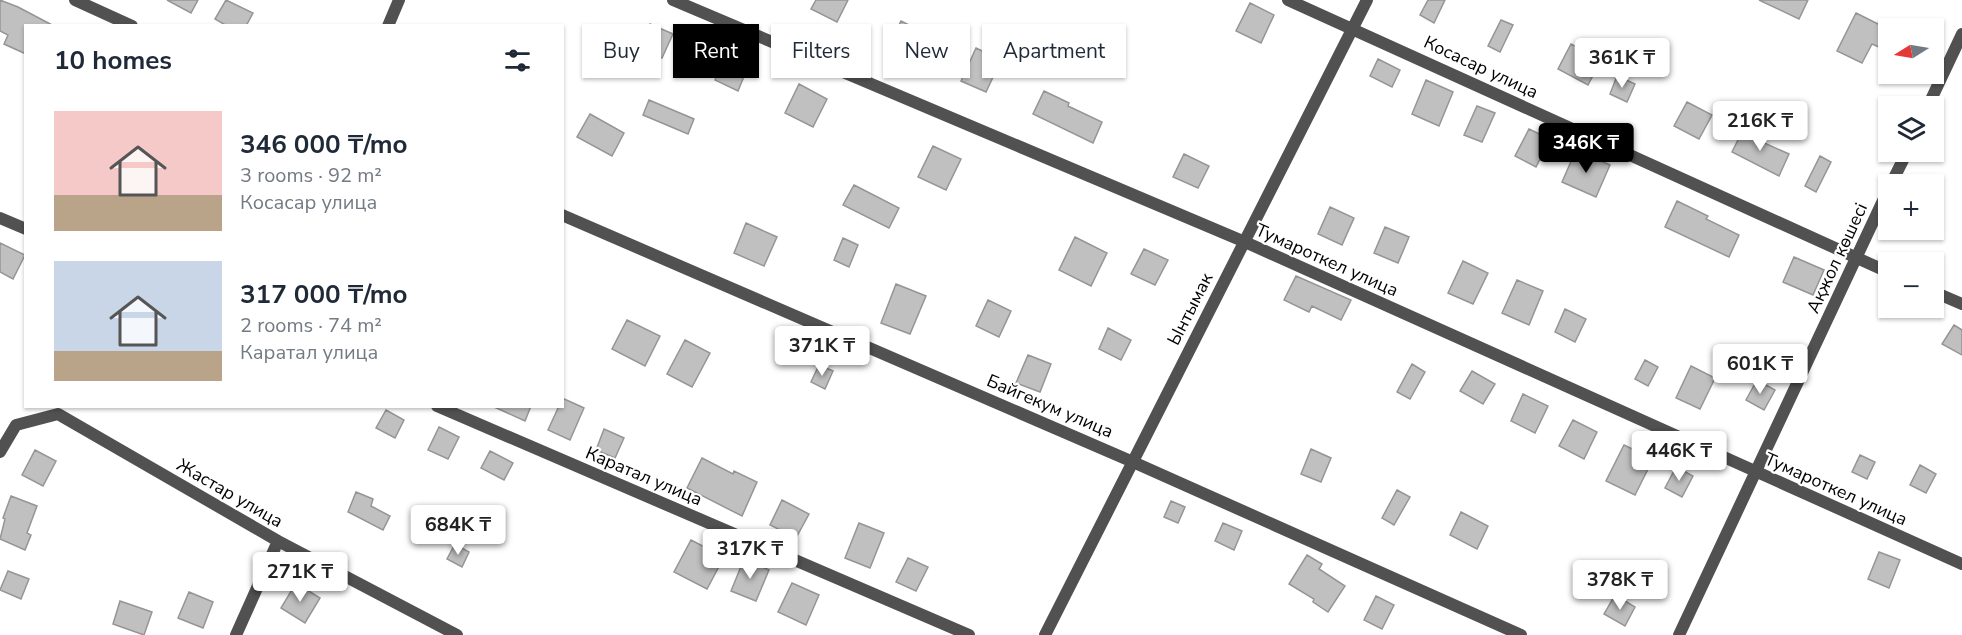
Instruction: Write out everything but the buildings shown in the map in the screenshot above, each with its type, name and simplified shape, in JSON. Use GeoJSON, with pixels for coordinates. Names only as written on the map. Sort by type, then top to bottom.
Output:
{"type":"FeatureCollection","features":[{"type":"Feature","properties":{"kind":"street"},"geometry":{"type":"LineString","coordinates":[[75,0],[128,24]]}},
{"type":"Feature","properties":{"kind":"street"},"geometry":{"type":"LineString","coordinates":[[389,24],[399,0]]}},
{"type":"Feature","properties":{"kind":"street","name":"Тумароткел улица"},"geometry":{"type":"LineString","coordinates":[[674,0],[1245,242],[1962,564]]}},
{"type":"Feature","properties":{"kind":"street","name":"Косасар улица"},"geometry":{"type":"LineString","coordinates":[[1288,0],[1878,267]]}},
{"type":"Feature","properties":{"kind":"street","name":"Ынтымак"},"geometry":{"type":"LineString","coordinates":[[1045,635],[1367,0]]}},
{"type":"Feature","properties":{"kind":"street"},"geometry":{"type":"LineString","coordinates":[[1933,96],[1962,34]]}},
{"type":"Feature","properties":{"kind":"street","name":"Ақжол көшесі"},"geometry":{"type":"LineString","coordinates":[[1679,635],[1878,212]]}},
{"type":"Feature","properties":{"kind":"street","name":"Байгекум улица"},"geometry":{"type":"LineString","coordinates":[[564,216],[1133,462],[1521,635]]}},
{"type":"Feature","properties":{"kind":"street"},"geometry":{"type":"LineString","coordinates":[[0,218],[24,228]]}},
{"type":"Feature","properties":{"kind":"street"},"geometry":{"type":"LineString","coordinates":[[1944,296],[1962,304]]}},
{"type":"Feature","properties":{"kind":"street","name":"Каратал улица"},"geometry":{"type":"LineString","coordinates":[[442,408],[969,635]]}},
{"type":"Feature","properties":{"kind":"street","name":"Жастар улица"},"geometry":{"type":"LineString","coordinates":[[0,452],[16,425],[58,414],[278,541],[457,635]]}},
{"type":"Feature","properties":{"kind":"street"},"geometry":{"type":"LineString","coordinates":[[236,635],[278,541]]}}]}
